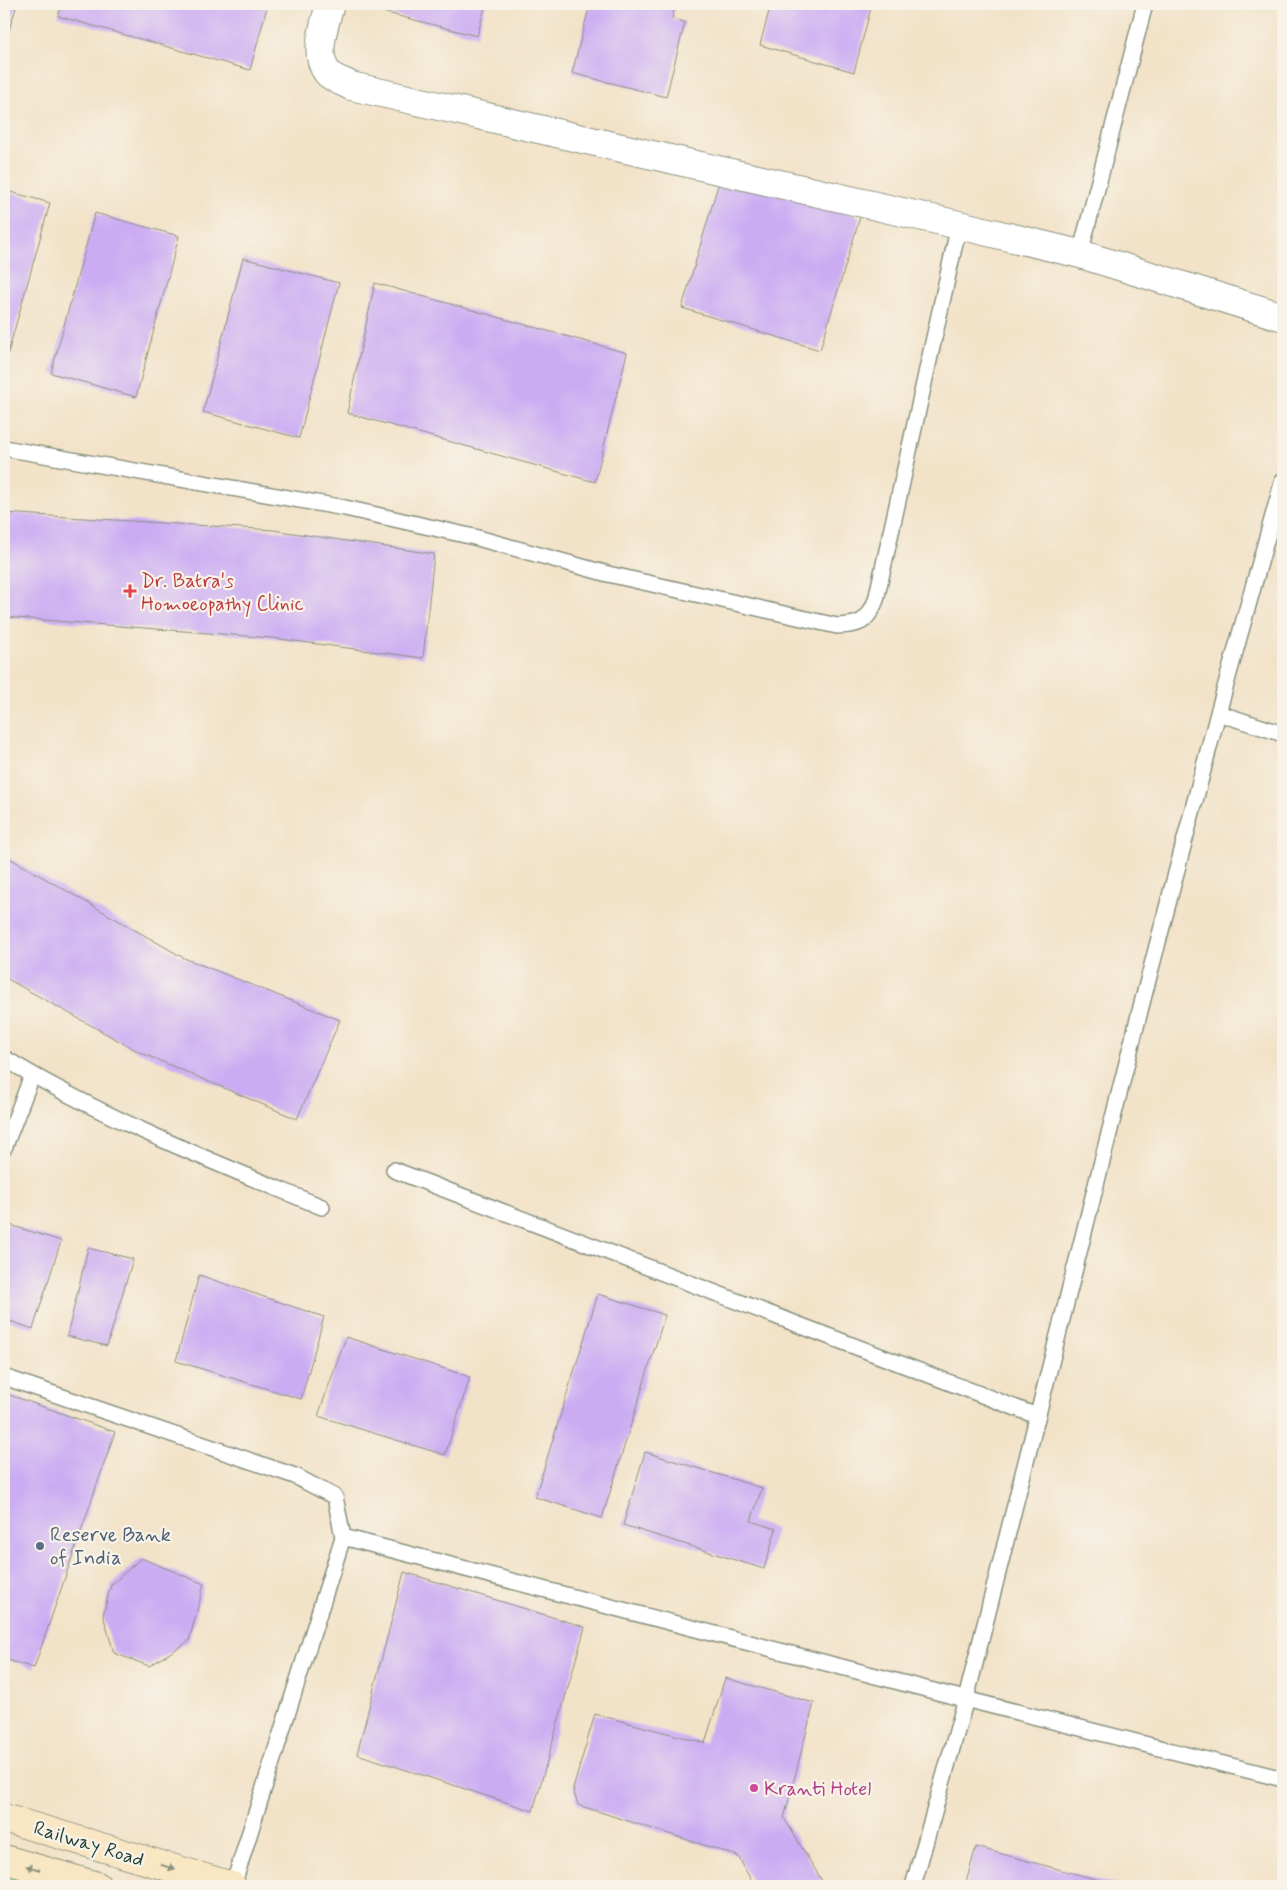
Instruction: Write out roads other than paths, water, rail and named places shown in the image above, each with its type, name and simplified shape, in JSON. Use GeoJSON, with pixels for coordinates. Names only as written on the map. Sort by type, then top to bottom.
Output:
{"type":"FeatureCollection","features":[{"type":"Feature","properties":{"kind":"main road","name":"Railway Road"},"geometry":{"type":"LineString","coordinates":[[4,1818],[232,1886]]}},
{"type":"Feature","properties":{"kind":"main road"},"geometry":{"type":"LineString","coordinates":[[4,1859],[97,1886]]}},
{"type":"Feature","properties":{"kind":"street"},"geometry":{"type":"LineString","coordinates":[[330,4],[321,41],[321,58],[327,73],[350,86],[960,224],[1080,254],[1283,317]]}},
{"type":"Feature","properties":{"kind":"lane"},"geometry":{"type":"LineString","coordinates":[[1080,254],[1145,4]]}},
{"type":"Feature","properties":{"kind":"lane"},"geometry":{"type":"LineString","coordinates":[[4,448],[345,508],[474,537],[628,579],[836,626],[854,625],[870,615],[876,600],[960,224]]}},
{"type":"Feature","properties":{"kind":"lane"},"geometry":{"type":"LineString","coordinates":[[913,1886],[966,1699],[1142,1003],[1218,713],[1283,480]]}},
{"type":"Feature","properties":{"kind":"lane"},"geometry":{"type":"LineString","coordinates":[[1218,713],[1283,734]]}},
{"type":"Feature","properties":{"kind":"lane"},"geometry":{"type":"LineString","coordinates":[[4,1058],[32,1076],[99,1111],[168,1143],[322,1207]]}},
{"type":"Feature","properties":{"kind":"lane"},"geometry":{"type":"LineString","coordinates":[[4,1148],[32,1076]]}},
{"type":"Feature","properties":{"kind":"lane"},"geometry":{"type":"LineString","coordinates":[[394,1170],[1037,1416]]}},
{"type":"Feature","properties":{"kind":"lane"},"geometry":{"type":"LineString","coordinates":[[4,1377],[295,1476],[335,1497],[343,1537],[232,1886]]}},
{"type":"Feature","properties":{"kind":"lane"},"geometry":{"type":"LineString","coordinates":[[343,1537],[1283,1780]]}},
{"type":"Feature","properties":{"kind":"place","name":"Dr. Batra's Homoeopathy Clinic"},"geometry":{"type":"Point","coordinates":[130,591]}},
{"type":"Feature","properties":{"kind":"place","name":"Reserve Bank of India"},"geometry":{"type":"Point","coordinates":[40,1546]}},
{"type":"Feature","properties":{"kind":"place","name":"Kranti Hotel"},"geometry":{"type":"Point","coordinates":[754,1788]}}]}
